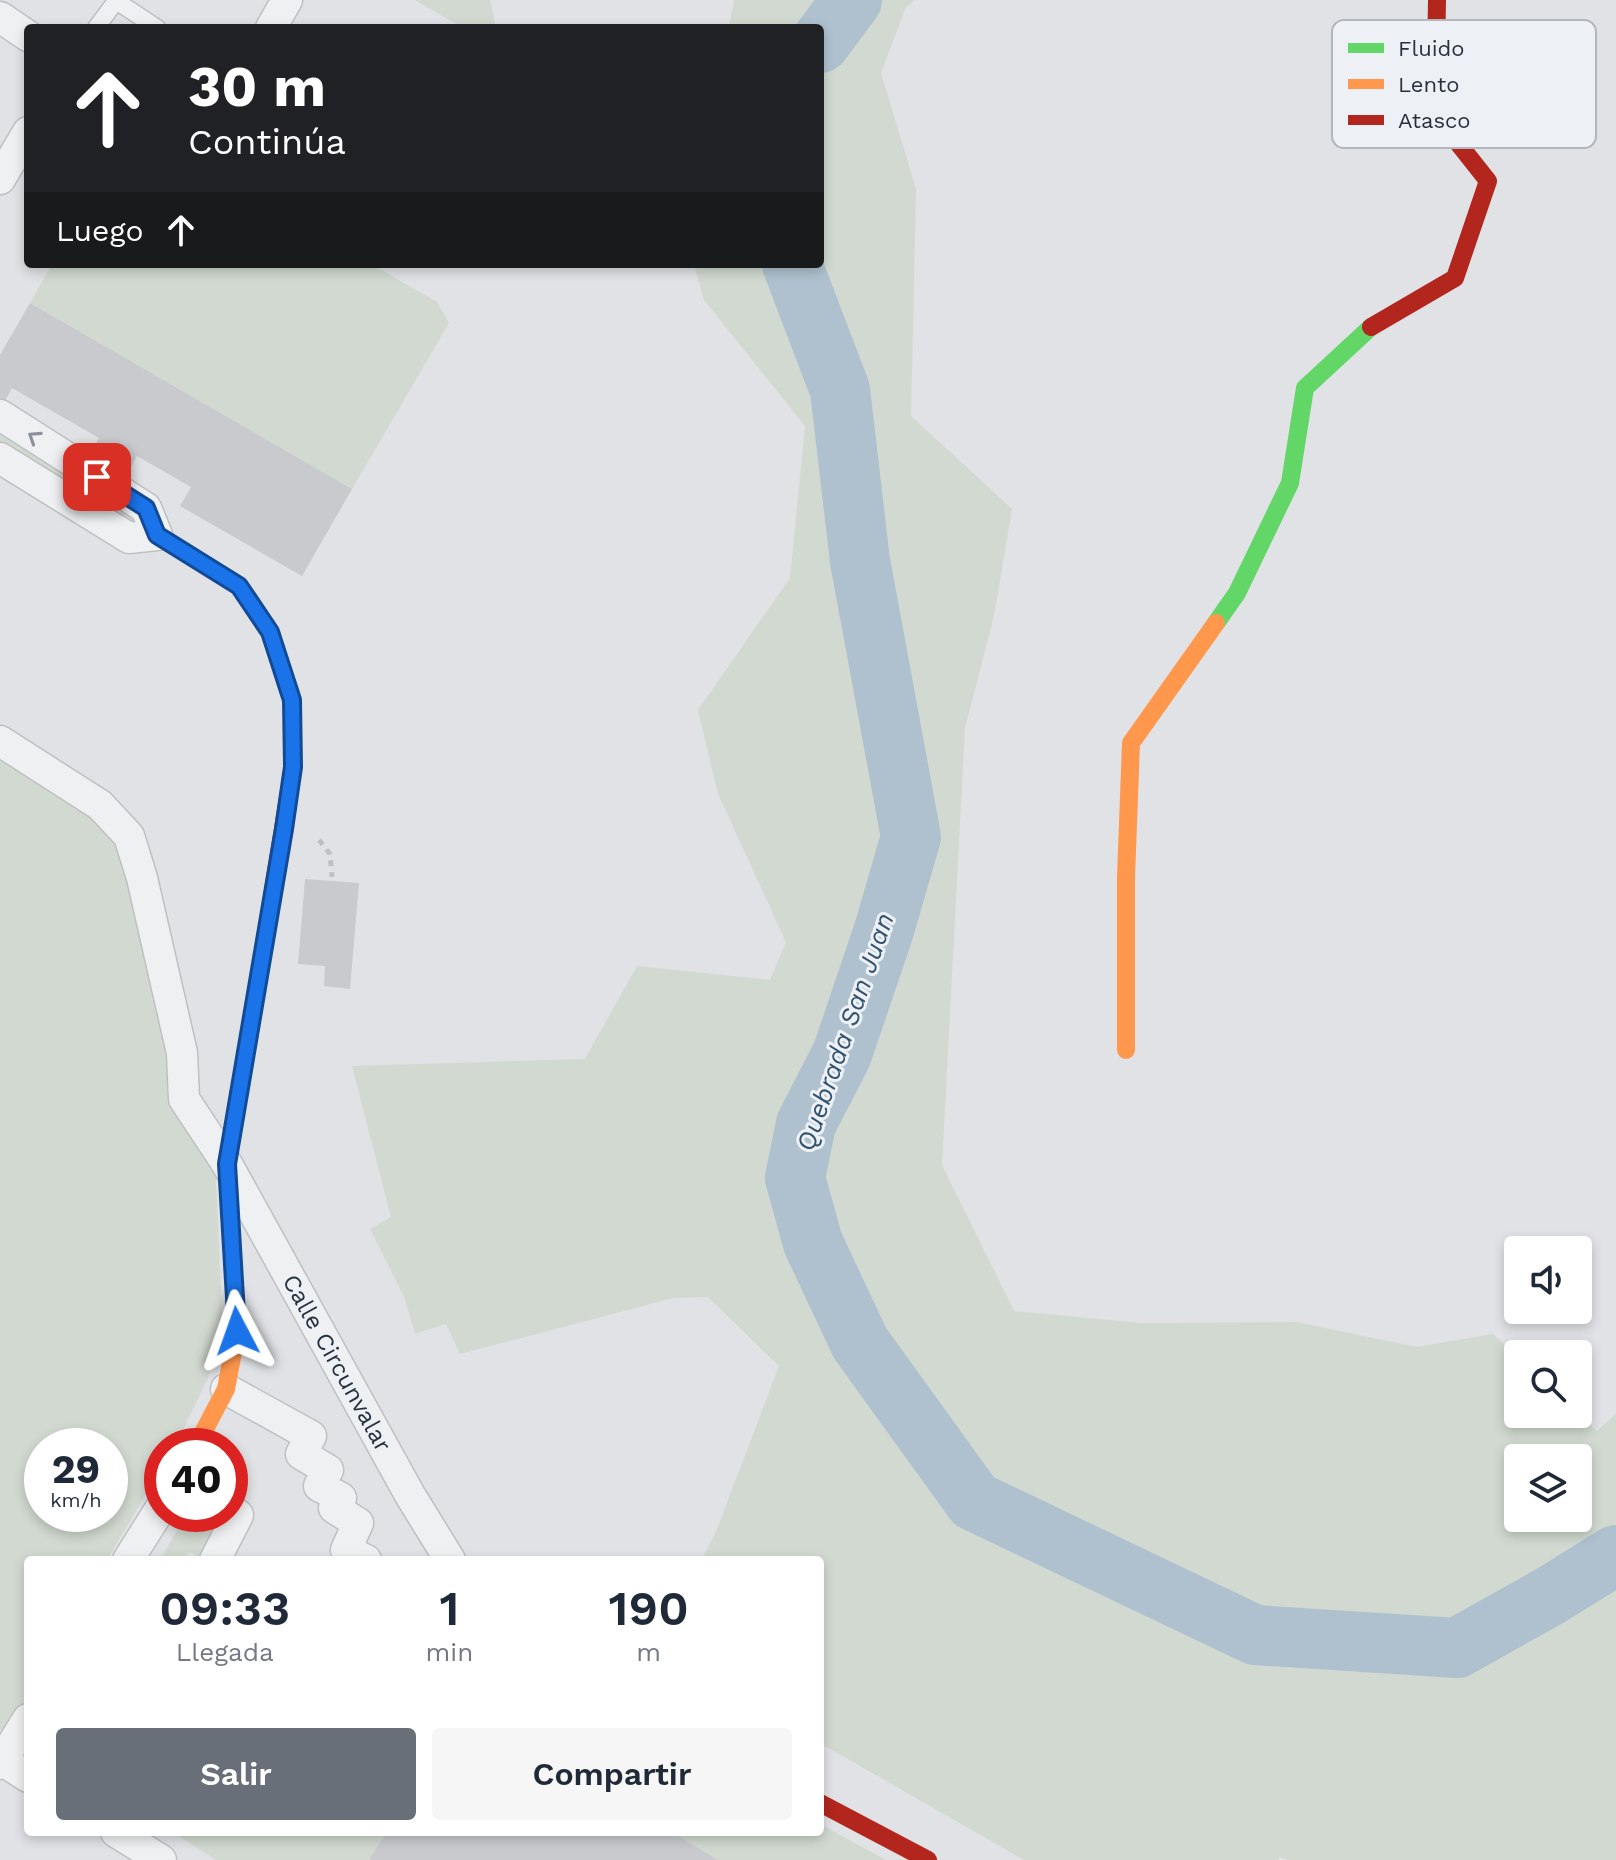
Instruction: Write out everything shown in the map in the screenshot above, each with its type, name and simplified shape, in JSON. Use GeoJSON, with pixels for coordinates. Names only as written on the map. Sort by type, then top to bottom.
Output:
{"type":"FeatureCollection","features":[{"type":"Feature","properties":{"kind":"street"},"geometry":{"type":"LineString","coordinates":[[273,24],[287,0]]}},
{"type":"Feature","properties":{"kind":"street"},"geometry":{"type":"LineString","coordinates":[[1437,0],[1437,20]]}},
{"type":"Feature","properties":{"kind":"street"},"geometry":{"type":"LineString","coordinates":[[0,17],[24,33]]}},
{"type":"Feature","properties":{"kind":"street"},"geometry":{"type":"LineString","coordinates":[[0,179],[24,139]]}},
{"type":"Feature","properties":{"kind":"street"},"geometry":{"type":"LineString","coordinates":[[1126,1050],[1126,877],[1131,743],[1237,593],[1290,483],[1305,388],[1364,331],[1455,278],[1488,181],[1462,148]]}},
{"type":"Feature","properties":{"kind":"street"},"geometry":{"type":"LineString","coordinates":[[0,415],[146,508],[157,535],[239,586],[270,632],[292,700],[293,767],[287,813],[227,1164],[237,1331],[226,1389],[205,1428]]}},
{"type":"Feature","properties":{"kind":"street"},"geometry":{"type":"LineString","coordinates":[[0,458],[129,538],[157,535]]}},
{"type":"Feature","properties":{"kind":"street","name":"Calle Circunvalar"},"geometry":{"type":"LineString","coordinates":[[0,741],[100,805],[129,836],[142,878],[182,1053],[184,1099],[227,1164],[410,1495],[448,1556]]}},
{"type":"Feature","properties":{"kind":"street"},"geometry":{"type":"LineString","coordinates":[[226,1389],[311,1436],[301,1454],[328,1470],[319,1486],[341,1498],[334,1508],[358,1523],[346,1550],[358,1556]]}},
{"type":"Feature","properties":{"kind":"street"},"geometry":{"type":"LineString","coordinates":[[131,1556],[146,1532]]}},
{"type":"Feature","properties":{"kind":"street"},"geometry":{"type":"LineString","coordinates":[[217,1556],[229,1532]]}},
{"type":"Feature","properties":{"kind":"street"},"geometry":{"type":"LineString","coordinates":[[24,1725],[1,1761],[24,1775]]}},
{"type":"Feature","properties":{"kind":"street"},"geometry":{"type":"LineString","coordinates":[[824,1805],[928,1860]]}},
{"type":"Feature","properties":{"kind":"street"},"geometry":{"type":"LineString","coordinates":[[122,1836],[161,1860]]}},
{"type":"Feature","properties":{"kind":"lane"},"geometry":{"type":"LineString","coordinates":[[99,24],[116,0],[151,24]]}},
{"type":"Feature","properties":{"kind":"shaded area"},"geometry":{"type":"Polygon","coordinates":[[[415,0],[490,0],[495,24],[456,24],[415,0]]]}},
{"type":"Feature","properties":{"kind":"shaded area"},"geometry":{"type":"Polygon","coordinates":[[[734,0],[915,0],[906,7],[881,73],[916,189],[911,416],[1012,509],[994,616],[965,728],[942,1165],[1014,1311],[1142,1323],[1296,1322],[1417,1347],[1493,1334],[1504,1344],[1504,1428],[1592,1427],[1597,1431],[1616,1414],[1616,1860],[1291,1860],[1279,1857],[1278,1860],[1024,1860],[824,1745],[824,1556],[704,1556],[779,1366],[708,1297],[673,1298],[460,1354],[446,1324],[415,1334],[405,1299],[370,1229],[391,1217],[352,1066],[585,1059],[637,966],[770,980],[786,942],[718,794],[698,710],[790,578],[805,426],[704,300],[695,268],[824,268],[824,24],[730,24],[734,0]]]}},
{"type":"Feature","properties":{"kind":"shaded area"},"geometry":{"type":"Polygon","coordinates":[[[50,268],[378,268],[437,302],[449,323],[352,489],[30,303],[50,268]]]}},
{"type":"Feature","properties":{"kind":"shaded area"},"geometry":{"type":"Polygon","coordinates":[[[0,425],[140,513],[148,530],[128,530],[0,449],[0,425]]]}},
{"type":"Feature","properties":{"kind":"shaded area"},"geometry":{"type":"Polygon","coordinates":[[[0,750],[51,783],[122,843],[215,1161],[223,1332],[208,1378],[184,1428],[144,1428],[144,1497],[128,1524],[128,1428],[24,1428],[24,1532],[124,1532],[109,1556],[24,1556],[24,1702],[10,1727],[0,1730],[0,750]]]}},
{"type":"Feature","properties":{"kind":"shaded area"},"geometry":{"type":"Polygon","coordinates":[[[176,1532],[216,1532],[202,1556],[189,1552],[186,1556],[162,1556],[176,1532]]]}},
{"type":"Feature","properties":{"kind":"shaded area"},"geometry":{"type":"Polygon","coordinates":[[[824,1826],[886,1860],[718,1860],[679,1836],[824,1836],[824,1826]]]}},
{"type":"Feature","properties":{"kind":"shaded area"},"geometry":{"type":"Polygon","coordinates":[[[178,1836],[384,1836],[369,1860],[216,1860],[178,1836]]]}},
{"type":"Feature","properties":{"kind":"building"},"geometry":{"type":"Polygon","coordinates":[[[30,303],[352,489],[302,576],[180,506],[191,487],[137,456],[127,474],[90,453],[99,438],[12,388],[5,401],[0,398],[0,355],[30,303]]]}},
{"type":"Feature","properties":{"kind":"building"},"geometry":{"type":"Polygon","coordinates":[[[305,879],[359,883],[350,989],[324,986],[325,966],[298,964],[305,879]]]}},
{"type":"Feature","properties":{"kind":"building"},"geometry":{"type":"Polygon","coordinates":[[[384,1836],[679,1836],[718,1860],[369,1860],[384,1836]]]}},
{"type":"Feature","properties":{"kind":"waterway","name":"Quebrada San Juan"},"geometry":{"type":"LineString","coordinates":[[824,38],[852,0]]}},
{"type":"Feature","properties":{"kind":"waterway","name":"Quebrada San Juan"},"geometry":{"type":"LineString","coordinates":[[794,268],[840,390],[860,561],[911,837],[884,930],[842,1054],[806,1124],[795,1178],[813,1243],[860,1343],[974,1501],[1255,1635],[1457,1648],[1616,1555]]}},
{"type":"Feature","properties":{"kind":"traffic: fast"},"geometry":{"type":"LineString","coordinates":[[1216,623],[1237,593],[1290,483],[1305,388],[1371,327]]}},
{"type":"Feature","properties":{"kind":"traffic: slow"},"geometry":{"type":"LineString","coordinates":[[1126,1050],[1126,877],[1131,743],[1216,623]]}},
{"type":"Feature","properties":{"kind":"traffic: slow"},"geometry":{"type":"LineString","coordinates":[[205,1428],[226,1389],[237,1331],[227,1164],[263,952]]}},
{"type":"Feature","properties":{"kind":"traffic: jam"},"geometry":{"type":"LineString","coordinates":[[1437,0],[1437,20]]}},
{"type":"Feature","properties":{"kind":"traffic: jam"},"geometry":{"type":"LineString","coordinates":[[1371,327],[1455,278],[1488,181],[1462,148]]}},
{"type":"Feature","properties":{"kind":"traffic: jam"},"geometry":{"type":"LineString","coordinates":[[157,535],[239,586],[270,632],[292,700],[293,767],[263,952]]}},
{"type":"Feature","properties":{"kind":"traffic: jam"},"geometry":{"type":"LineString","coordinates":[[824,1805],[928,1860]]}},
{"type":"Feature","properties":{"kind":"route"},"geometry":{"type":"LineString","coordinates":[[97,477],[146,508],[157,535],[239,586],[270,632],[292,700],[293,767],[227,1164],[237,1331]]}}]}
